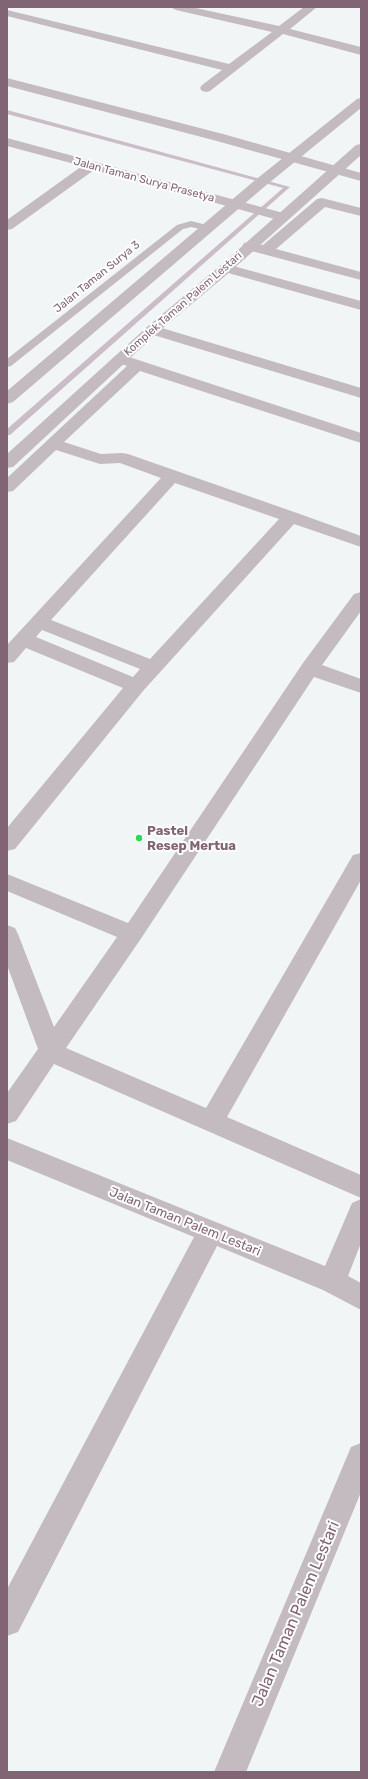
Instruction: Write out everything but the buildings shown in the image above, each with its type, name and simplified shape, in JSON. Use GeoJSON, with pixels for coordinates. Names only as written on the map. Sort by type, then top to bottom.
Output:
{"type":"FeatureCollection","features":[{"type":"Feature","properties":{"kind":"street"},"geometry":{"type":"LineString","coordinates":[[176,7],[280,30],[361,51]]}},
{"type":"Feature","properties":{"kind":"street"},"geometry":{"type":"LineString","coordinates":[[206,88],[310,7]]}},
{"type":"Feature","properties":{"kind":"street"},"geometry":{"type":"LineString","coordinates":[[34,19],[46,11]]}},
{"type":"Feature","properties":{"kind":"street"},"geometry":{"type":"LineString","coordinates":[[7,13],[230,68]]}},
{"type":"Feature","properties":{"kind":"street"},"geometry":{"type":"LineString","coordinates":[[313,38],[329,40],[361,48]]}},
{"type":"Feature","properties":{"kind":"street"},"geometry":{"type":"LineString","coordinates":[[7,82],[361,177]]}},
{"type":"Feature","properties":{"kind":"street"},"geometry":{"type":"LineString","coordinates":[[7,399],[208,228],[242,206],[259,184],[294,158],[361,102]]}},
{"type":"Feature","properties":{"kind":"street","name":"Jalan Taman Surya Prasetya"},"geometry":{"type":"LineString","coordinates":[[7,142],[275,216]]}},
{"type":"Feature","properties":{"kind":"street","name":"Komplek Taman Palem Lestari"},"geometry":{"type":"LineString","coordinates":[[7,463],[152,330],[226,268],[249,246],[275,216],[336,170],[361,148]]}},
{"type":"Feature","properties":{"kind":"street"},"geometry":{"type":"LineString","coordinates":[[7,226],[92,165]]}},
{"type":"Feature","properties":{"kind":"street"},"geometry":{"type":"LineString","coordinates":[[266,250],[322,202],[361,212]]}},
{"type":"Feature","properties":{"kind":"street"},"geometry":{"type":"LineString","coordinates":[[249,246],[361,276]]}},
{"type":"Feature","properties":{"kind":"street"},"geometry":{"type":"LineString","coordinates":[[226,268],[361,306]]}},
{"type":"Feature","properties":{"kind":"street"},"geometry":{"type":"LineString","coordinates":[[152,330],[361,393]]}},
{"type":"Feature","properties":{"kind":"street"},"geometry":{"type":"LineString","coordinates":[[120,359],[361,438]]}},
{"type":"Feature","properties":{"kind":"street"},"geometry":{"type":"LineString","coordinates":[[7,487],[137,365]]}},
{"type":"Feature","properties":{"kind":"street"},"geometry":{"type":"LineString","coordinates":[[53,444],[100,459],[122,458],[361,542]]}},
{"type":"Feature","properties":{"kind":"street"},"geometry":{"type":"LineString","coordinates":[[7,657],[173,475]]}},
{"type":"Feature","properties":{"kind":"street"},"geometry":{"type":"LineString","coordinates":[[7,843],[136,686],[291,517]]}},
{"type":"Feature","properties":{"kind":"street"},"geometry":{"type":"LineString","coordinates":[[7,1113],[132,934],[310,668],[361,598]]}},
{"type":"Feature","properties":{"kind":"street"},"geometry":{"type":"LineString","coordinates":[[39,622],[153,667]]}},
{"type":"Feature","properties":{"kind":"street"},"geometry":{"type":"LineString","coordinates":[[23,639],[136,686]]}},
{"type":"Feature","properties":{"kind":"street"},"geometry":{"type":"LineString","coordinates":[[310,668],[361,686]]}},
{"type":"Feature","properties":{"kind":"street"},"geometry":{"type":"LineString","coordinates":[[212,1121],[361,861]]}},
{"type":"Feature","properties":{"kind":"street"},"geometry":{"type":"LineString","coordinates":[[7,882],[132,934]]}},
{"type":"Feature","properties":{"kind":"street"},"geometry":{"type":"LineString","coordinates":[[7,934],[51,1052],[361,1186]]}},
{"type":"Feature","properties":{"kind":"street","name":"Jalan Taman Palem Lestari"},"geometry":{"type":"LineString","coordinates":[[7,1149],[332,1282],[361,1297]]}},
{"type":"Feature","properties":{"kind":"street"},"geometry":{"type":"LineString","coordinates":[[332,1282],[361,1211]]}},
{"type":"Feature","properties":{"kind":"street"},"geometry":{"type":"LineString","coordinates":[[7,1621],[210,1233]]}},
{"type":"Feature","properties":{"kind":"street","name":"Jalan Taman Palem Lestari"},"geometry":{"type":"LineString","coordinates":[[230,1772],[361,1457]]}},
{"type":"Feature","properties":{"kind":"lane","name":"Jalan Taman Surya 3"},"geometry":{"type":"LineString","coordinates":[[7,364],[180,226],[191,224],[208,228]]}},
{"type":"Feature","properties":{"kind":"waterway"},"geometry":{"type":"LineString","coordinates":[[7,112],[287,187],[7,433]]}},
{"type":"Feature","properties":{"kind":"place","name":"Pastel Resep Mertua"},"geometry":{"type":"Point","coordinates":[139,838]}}]}
